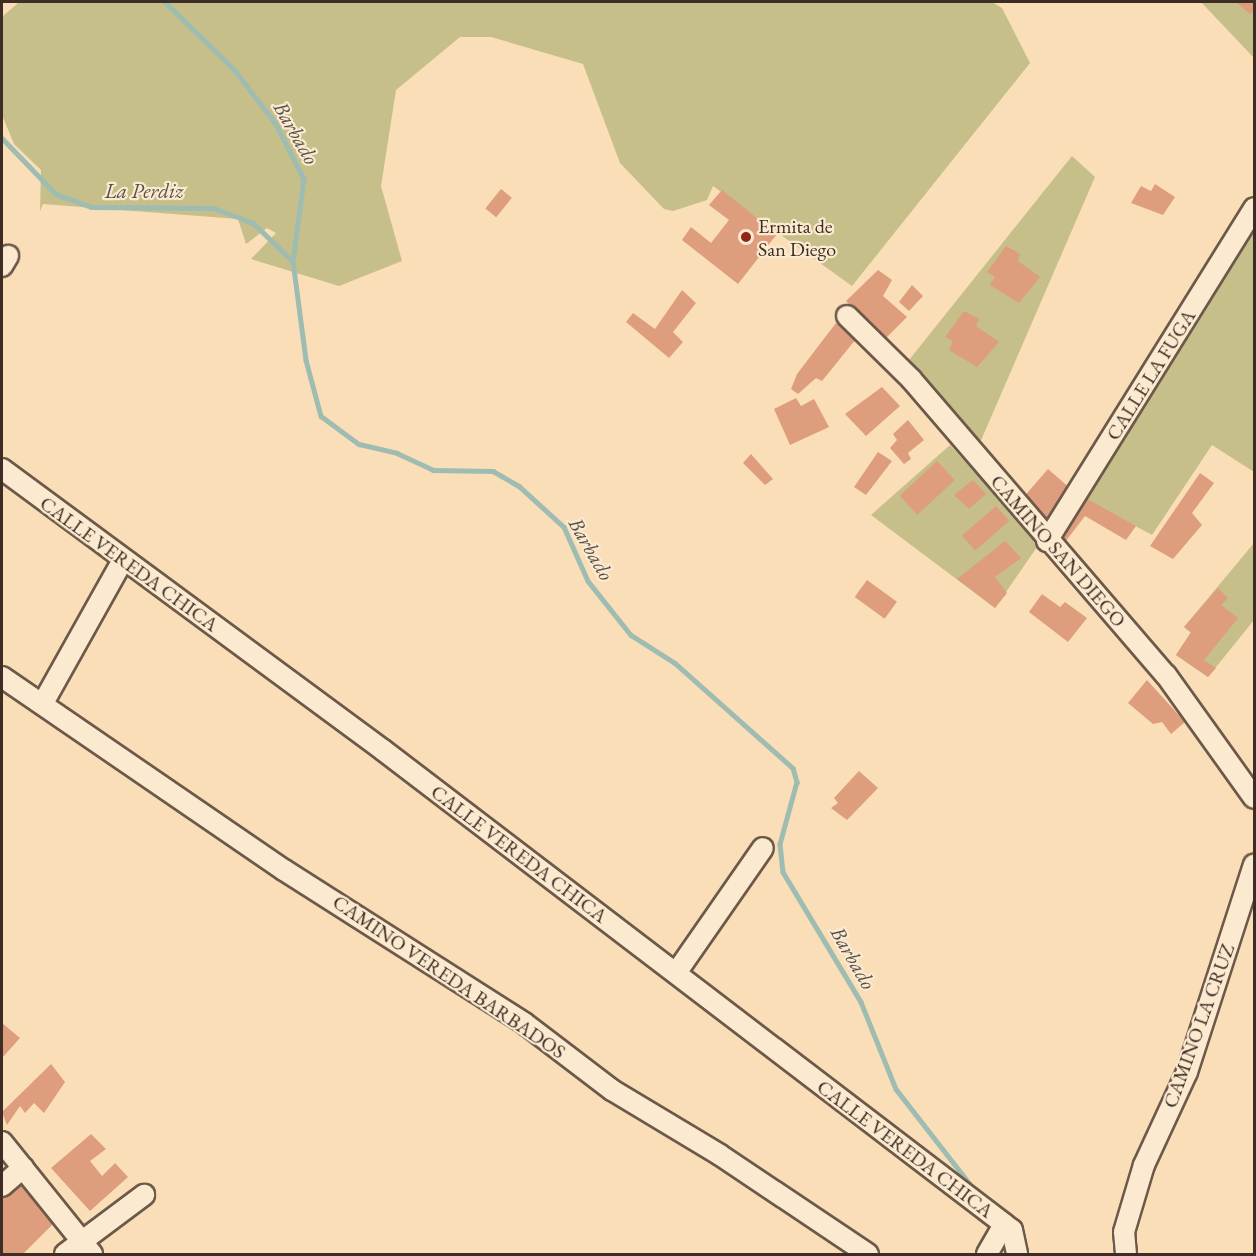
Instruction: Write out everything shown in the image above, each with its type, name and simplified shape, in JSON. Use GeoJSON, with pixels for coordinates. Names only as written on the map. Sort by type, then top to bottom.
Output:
{"type":"FeatureCollection","features":[{"type":"Feature","properties":{"kind":"street","name":"CALLE LA FUGA"},"geometry":{"type":"LineString","coordinates":[[1047,541],[1254,208]]}},
{"type":"Feature","properties":{"kind":"street","name":"CAMINO SAN DIEGO"},"geometry":{"type":"LineString","coordinates":[[847,316],[911,379],[1047,541],[1166,675],[1254,798]]}},
{"type":"Feature","properties":{"kind":"street","name":"CALLE VEREDA CHICA"},"geometry":{"type":"LineString","coordinates":[[2,469],[383,750],[1012,1230],[1017,1254]]}},
{"type":"Feature","properties":{"kind":"street"},"geometry":{"type":"LineString","coordinates":[[43,703],[123,560]]}},
{"type":"Feature","properties":{"kind":"street","name":"CAMINO VEREDA BARBADOS"},"geometry":{"type":"LineString","coordinates":[[2,677],[284,870],[524,1023],[612,1090],[720,1155],[868,1254]]}},
{"type":"Feature","properties":{"kind":"street"},"geometry":{"type":"LineString","coordinates":[[675,973],[763,848]]}},
{"type":"Feature","properties":{"kind":"street","name":"CAMINO LA CRUZ"},"geometry":{"type":"LineString","coordinates":[[1130,1253],[1124,1232],[1144,1165],[1187,1072],[1254,865]]}},
{"type":"Feature","properties":{"kind":"street"},"geometry":{"type":"LineString","coordinates":[[2,1142],[87,1248]]}},
{"type":"Feature","properties":{"kind":"street"},"geometry":{"type":"LineString","coordinates":[[2,1186],[23,1168]]}},
{"type":"Feature","properties":{"kind":"street"},"geometry":{"type":"LineString","coordinates":[[65,1254],[87,1248],[144,1195]]}},
{"type":"Feature","properties":{"kind":"street"},"geometry":{"type":"LineString","coordinates":[[987,1254],[1004,1224]]}},
{"type":"Feature","properties":{"kind":"shaded area"},"geometry":{"type":"Polygon","coordinates":[[[19,2],[992,2],[1002,8],[1030,63],[852,286],[713,186],[707,200],[673,211],[664,209],[620,163],[583,64],[491,37],[460,37],[396,90],[381,186],[402,261],[339,286],[251,259],[276,233],[267,228],[246,244],[238,219],[43,204],[40,211],[41,170],[14,144],[2,115],[2,17],[19,2]]]}},
{"type":"Feature","properties":{"kind":"shaded area"},"geometry":{"type":"Polygon","coordinates":[[[1201,2],[1254,2],[1254,58],[1201,2]]]}},
{"type":"Feature","properties":{"kind":"shaded area"},"geometry":{"type":"Polygon","coordinates":[[[1072,156],[1095,177],[979,445],[905,365],[1072,156]]]}},
{"type":"Feature","properties":{"kind":"shaded area"},"geometry":{"type":"Polygon","coordinates":[[[1254,208],[1254,472],[1212,445],[1152,535],[1078,495],[1254,208]]]}},
{"type":"Feature","properties":{"kind":"shaded area"},"geometry":{"type":"Polygon","coordinates":[[[950,445],[1035,539],[1037,547],[995,608],[871,515],[950,445]]]}},
{"type":"Feature","properties":{"kind":"shaded area"},"geometry":{"type":"Polygon","coordinates":[[[1254,543],[1254,620],[1208,677],[1176,655],[1191,633],[1184,627],[1254,543]]]}},
{"type":"Feature","properties":{"kind":"building"},"geometry":{"type":"Polygon","coordinates":[[[1236,2],[1254,2],[1254,11],[1250,14],[1236,2]]]}},
{"type":"Feature","properties":{"kind":"building"},"geometry":{"type":"Polygon","coordinates":[[[1155,184],[1175,197],[1163,215],[1131,203],[1141,186],[1151,191],[1155,184]]]}},
{"type":"Feature","properties":{"kind":"building"},"geometry":{"type":"Polygon","coordinates":[[[501,189],[512,198],[496,217],[485,208],[501,189]]]}},
{"type":"Feature","properties":{"kind":"building","name":"Ermita de San Diego"},"geometry":{"type":"Polygon","coordinates":[[[722,190],[777,234],[738,284],[682,240],[691,227],[711,243],[729,220],[709,205],[722,190]]]}},
{"type":"Feature","properties":{"kind":"building"},"geometry":{"type":"Polygon","coordinates":[[[1006,246],[1020,254],[1018,261],[1040,277],[1019,303],[990,285],[995,277],[987,272],[1006,246]]]}},
{"type":"Feature","properties":{"kind":"building"},"geometry":{"type":"Polygon","coordinates":[[[878,270],[892,280],[883,296],[907,317],[884,340],[846,301],[878,270]]]}},
{"type":"Feature","properties":{"kind":"building"},"geometry":{"type":"Polygon","coordinates":[[[912,285],[923,296],[909,311],[899,302],[912,285]]]}},
{"type":"Feature","properties":{"kind":"building"},"geometry":{"type":"Polygon","coordinates":[[[682,290],[696,303],[673,332],[683,342],[669,358],[626,322],[633,313],[655,329],[682,290]]]}},
{"type":"Feature","properties":{"kind":"building"},"geometry":{"type":"Polygon","coordinates":[[[964,311],[979,319],[976,326],[999,342],[977,367],[949,350],[953,341],[945,337],[964,311]]]}},
{"type":"Feature","properties":{"kind":"building"},"geometry":{"type":"Polygon","coordinates":[[[836,323],[856,339],[822,381],[816,378],[798,394],[791,389],[797,374],[836,323]]]}},
{"type":"Feature","properties":{"kind":"building"},"geometry":{"type":"Polygon","coordinates":[[[882,387],[900,406],[866,436],[845,414],[882,387]]]}},
{"type":"Feature","properties":{"kind":"building"},"geometry":{"type":"Polygon","coordinates":[[[796,398],[801,406],[814,399],[829,427],[790,445],[774,409],[796,398]]]}},
{"type":"Feature","properties":{"kind":"building"},"geometry":{"type":"Polygon","coordinates":[[[908,420],[924,440],[908,453],[911,459],[904,464],[890,448],[897,440],[893,434],[908,420]]]}},
{"type":"Feature","properties":{"kind":"building"},"geometry":{"type":"Polygon","coordinates":[[[878,452],[892,461],[866,495],[854,487],[878,452]]]}},
{"type":"Feature","properties":{"kind":"building"},"geometry":{"type":"Polygon","coordinates":[[[751,454],[773,479],[765,485],[743,463],[751,454]]]}},
{"type":"Feature","properties":{"kind":"building"},"geometry":{"type":"Polygon","coordinates":[[[937,461],[955,480],[917,515],[900,496],[937,461]]]}},
{"type":"Feature","properties":{"kind":"building"},"geometry":{"type":"Polygon","coordinates":[[[1048,469],[1074,492],[1047,524],[1020,501],[1048,469]]]}},
{"type":"Feature","properties":{"kind":"building"},"geometry":{"type":"Polygon","coordinates":[[[1200,473],[1214,483],[1192,513],[1202,525],[1173,559],[1150,546],[1200,473]]]}},
{"type":"Feature","properties":{"kind":"building"},"geometry":{"type":"Polygon","coordinates":[[[973,480],[986,494],[969,509],[954,495],[973,480]]]}},
{"type":"Feature","properties":{"kind":"building"},"geometry":{"type":"Polygon","coordinates":[[[1084,497],[1136,526],[1126,540],[1085,516],[1065,542],[1056,535],[1084,497]]]}},
{"type":"Feature","properties":{"kind":"building"},"geometry":{"type":"Polygon","coordinates":[[[996,506],[1009,521],[975,551],[962,536],[996,506]]]}},
{"type":"Feature","properties":{"kind":"building"},"geometry":{"type":"Polygon","coordinates":[[[1005,541],[1021,558],[995,577],[1007,593],[995,608],[957,579],[1005,541]]]}},
{"type":"Feature","properties":{"kind":"building"},"geometry":{"type":"Polygon","coordinates":[[[867,580],[897,602],[885,619],[855,597],[867,580]]]}},
{"type":"Feature","properties":{"kind":"building"},"geometry":{"type":"Polygon","coordinates":[[[1218,588],[1228,598],[1221,605],[1238,618],[1204,660],[1216,668],[1208,677],[1176,655],[1191,632],[1184,627],[1218,588]]]}},
{"type":"Feature","properties":{"kind":"building"},"geometry":{"type":"Polygon","coordinates":[[[1042,594],[1060,607],[1065,602],[1087,618],[1068,642],[1029,612],[1042,594]]]}},
{"type":"Feature","properties":{"kind":"building"},"geometry":{"type":"Polygon","coordinates":[[[1147,680],[1185,722],[1171,734],[1162,722],[1153,724],[1128,703],[1147,680]]]}},
{"type":"Feature","properties":{"kind":"building"},"geometry":{"type":"Polygon","coordinates":[[[859,771],[878,788],[847,820],[831,808],[838,803],[834,798],[859,771]]]}},
{"type":"Feature","properties":{"kind":"building"},"geometry":{"type":"Polygon","coordinates":[[[2,1023],[20,1038],[2,1058],[2,1023]]]}},
{"type":"Feature","properties":{"kind":"building"},"geometry":{"type":"Polygon","coordinates":[[[51,1064],[65,1082],[44,1113],[34,1103],[25,1113],[20,1106],[7,1125],[2,1112],[51,1064]]]}},
{"type":"Feature","properties":{"kind":"building"},"geometry":{"type":"Polygon","coordinates":[[[91,1134],[106,1149],[90,1161],[102,1176],[115,1163],[128,1177],[90,1211],[51,1168],[91,1134]]]}},
{"type":"Feature","properties":{"kind":"building"},"geometry":{"type":"Polygon","coordinates":[[[11,1184],[25,1184],[55,1222],[23,1254],[2,1254],[2,1192],[11,1184]]]}},
{"type":"Feature","properties":{"kind":"waterway","name":"Barbado"},"geometry":{"type":"LineString","coordinates":[[165,2],[234,69],[276,124],[304,179],[293,261],[306,360],[321,416],[359,444],[397,453],[433,470],[493,471],[519,486],[564,527],[588,581],[631,635],[675,663],[793,768],[797,782],[780,844],[783,872],[861,1002],[896,1089],[970,1184]]}},
{"type":"Feature","properties":{"kind":"waterway","name":"La Perdiz"},"geometry":{"type":"LineString","coordinates":[[2,138],[56,194],[91,207],[214,208],[253,223],[293,261]]}},
{"type":"Feature","properties":{"kind":"place","name":"Ermita de San Diego"},"geometry":{"type":"Point","coordinates":[746,237]}}]}
